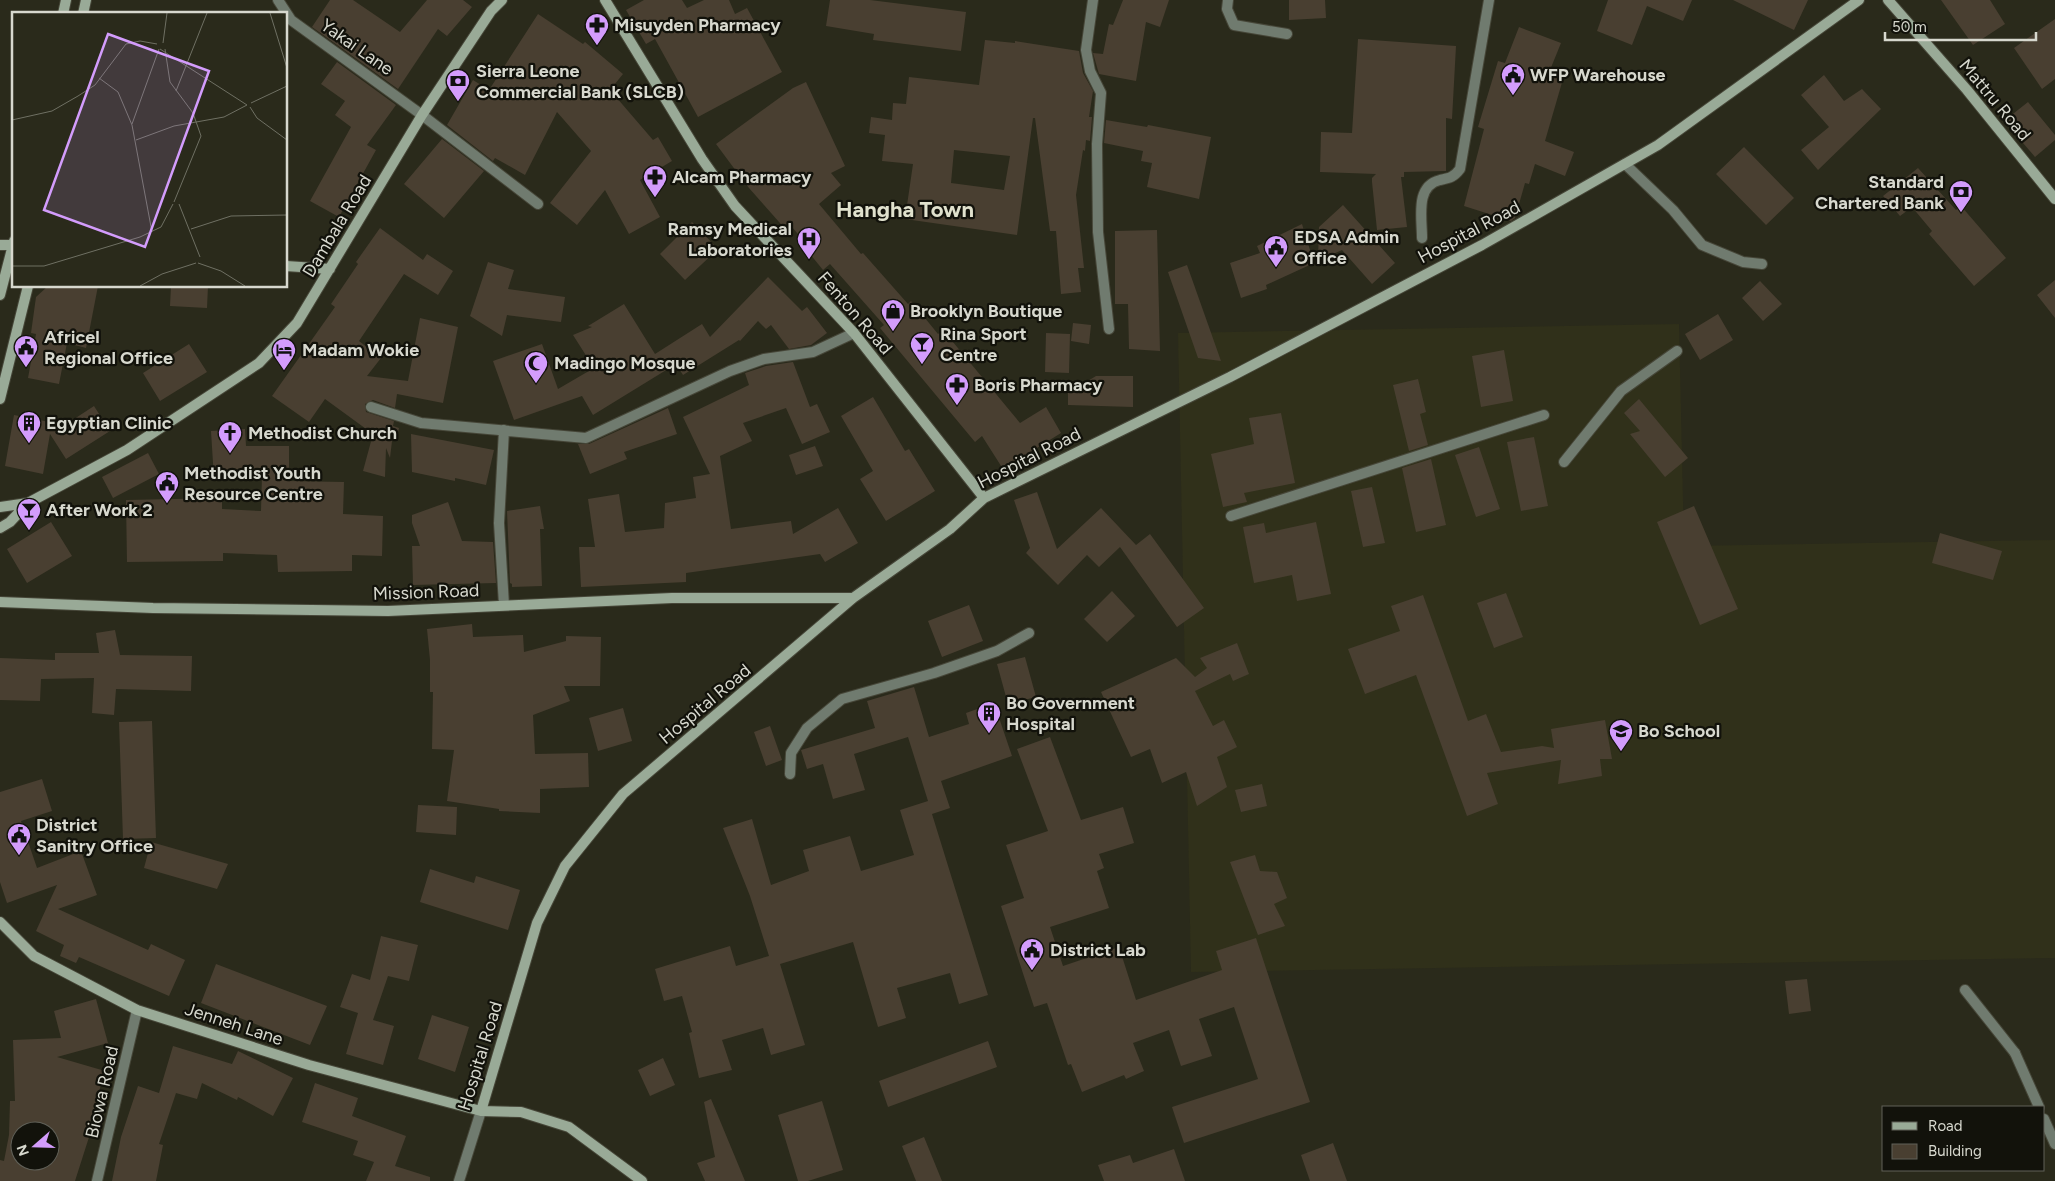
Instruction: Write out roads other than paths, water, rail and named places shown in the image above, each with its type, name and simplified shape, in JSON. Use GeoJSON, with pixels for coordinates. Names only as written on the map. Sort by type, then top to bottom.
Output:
{"type":"FeatureCollection","features":[{"type":"Feature","properties":{"kind":"street","name":"Yakai Lane"},"geometry":{"type":"LineString","coordinates":[[278,0],[286,12]]}},
{"type":"Feature","properties":{"kind":"street","name":"Dambala Road"},"geometry":{"type":"LineString","coordinates":[[0,528],[10,522],[28,503],[127,450],[259,363],[297,323],[422,115],[491,11],[502,0]]}},
{"type":"Feature","properties":{"kind":"street","name":"Fenton Road"},"geometry":{"type":"LineString","coordinates":[[605,0],[702,160],[735,206],[854,333],[984,498]]}},
{"type":"Feature","properties":{"kind":"street"},"geometry":{"type":"LineString","coordinates":[[1093,0],[1086,50],[1090,71],[1101,93],[1097,144],[1098,232],[1109,329]]}},
{"type":"Feature","properties":{"kind":"street"},"geometry":{"type":"LineString","coordinates":[[1228,0],[1227,10],[1234,25],[1287,34]]}},
{"type":"Feature","properties":{"kind":"street"},"geometry":{"type":"LineString","coordinates":[[1422,238],[1422,193],[1431,182],[1455,176],[1460,169],[1489,0]]}},
{"type":"Feature","properties":{"kind":"street","name":"Hospital Road"},"geometry":{"type":"LineString","coordinates":[[460,1181],[537,923],[565,866],[623,794],[853,598],[950,529],[984,498],[1238,372],[1482,245],[1658,145],[1859,0]]}},
{"type":"Feature","properties":{"kind":"street","name":"Mattru Road"},"geometry":{"type":"LineString","coordinates":[[1888,0],[1967,90],[2055,199]]}},
{"type":"Feature","properties":{"kind":"street","name":"Yakai Lane"},"geometry":{"type":"LineString","coordinates":[[288,15],[291,20],[422,115],[538,204]]}},
{"type":"Feature","properties":{"kind":"street"},"geometry":{"type":"LineString","coordinates":[[1625,164],[1673,210],[1702,245],[1743,262],[1762,264]]}},
{"type":"Feature","properties":{"kind":"street"},"geometry":{"type":"LineString","coordinates":[[0,295],[12,248]]}},
{"type":"Feature","properties":{"kind":"street"},"geometry":{"type":"LineString","coordinates":[[288,266],[330,269]]}},
{"type":"Feature","properties":{"kind":"street"},"geometry":{"type":"LineString","coordinates":[[0,399],[28,288]]}},
{"type":"Feature","properties":{"kind":"street"},"geometry":{"type":"LineString","coordinates":[[371,407],[421,423],[586,438],[730,371],[764,358],[813,352],[854,333]]}},
{"type":"Feature","properties":{"kind":"street"},"geometry":{"type":"LineString","coordinates":[[1564,462],[1621,391],[1677,351]]}},
{"type":"Feature","properties":{"kind":"street"},"geometry":{"type":"LineString","coordinates":[[1231,516],[1544,415]]}},
{"type":"Feature","properties":{"kind":"street"},"geometry":{"type":"LineString","coordinates":[[504,430],[499,523],[504,605]]}},
{"type":"Feature","properties":{"kind":"street","name":"Dambala Road"},"geometry":{"type":"LineString","coordinates":[[0,507],[28,503]]}},
{"type":"Feature","properties":{"kind":"street","name":"Mission Road"},"geometry":{"type":"LineString","coordinates":[[0,602],[153,608],[388,611],[672,598],[853,598]]}},
{"type":"Feature","properties":{"kind":"street"},"geometry":{"type":"LineString","coordinates":[[790,774],[790,753],[807,728],[842,700],[934,673],[998,651],[1029,633]]}},
{"type":"Feature","properties":{"kind":"street","name":"Jenneh Lane"},"geometry":{"type":"LineString","coordinates":[[0,922],[34,956],[137,1010],[309,1065],[481,1111],[521,1112],[569,1127],[642,1181]]}},
{"type":"Feature","properties":{"kind":"street"},"geometry":{"type":"LineString","coordinates":[[1965,990],[2015,1054],[2039,1106]]}},
{"type":"Feature","properties":{"kind":"street","name":"Biowa Road"},"geometry":{"type":"LineString","coordinates":[[97,1181],[137,1010]]}},
{"type":"Feature","properties":{"kind":"street"},"geometry":{"type":"LineString","coordinates":[[2045,1121],[2055,1144]]}},
{"type":"Feature","properties":{"kind":"place","name":"Misuyden Pharmacy"},"geometry":{"type":"Point","coordinates":[597,46]}},
{"type":"Feature","properties":{"kind":"place","name":"WFP Warehouse"},"geometry":{"type":"Point","coordinates":[1513,96]}},
{"type":"Feature","properties":{"kind":"place","name":"Sierra Leone Commercial Bank (SLCB)"},"geometry":{"type":"Point","coordinates":[458,102]}},
{"type":"Feature","properties":{"kind":"place","name":"Alcam Pharmacy"},"geometry":{"type":"Point","coordinates":[655,198]}},
{"type":"Feature","properties":{"kind":"place","name":"Standard Chartered Bank"},"geometry":{"type":"Point","coordinates":[1961,213]}},
{"type":"Feature","properties":{"kind":"place","name":"Ramsy Medical Laboratories"},"geometry":{"type":"Point","coordinates":[809,260]}},
{"type":"Feature","properties":{"kind":"place","name":"EDSA Admin Office"},"geometry":{"type":"Point","coordinates":[1276,268]}},
{"type":"Feature","properties":{"kind":"place","name":"Brooklyn Boutique"},"geometry":{"type":"Point","coordinates":[893,332]}},
{"type":"Feature","properties":{"kind":"place","name":"Rina Sport Centre"},"geometry":{"type":"Point","coordinates":[922,365]}},
{"type":"Feature","properties":{"kind":"place","name":"Africel Regional Office"},"geometry":{"type":"Point","coordinates":[26,368]}},
{"type":"Feature","properties":{"kind":"place","name":"Madam Wokie"},"geometry":{"type":"Point","coordinates":[284,371]}},
{"type":"Feature","properties":{"kind":"place","name":"Madingo Mosque"},"geometry":{"type":"Point","coordinates":[536,384]}},
{"type":"Feature","properties":{"kind":"place","name":"Boris Pharmacy"},"geometry":{"type":"Point","coordinates":[957,406]}},
{"type":"Feature","properties":{"kind":"place","name":"Egyptian Clinic"},"geometry":{"type":"Point","coordinates":[29,444]}},
{"type":"Feature","properties":{"kind":"place","name":"Methodist Church"},"geometry":{"type":"Point","coordinates":[230,454]}},
{"type":"Feature","properties":{"kind":"place","name":"Methodist Youth Resource Centre"},"geometry":{"type":"Point","coordinates":[167,504]}},
{"type":"Feature","properties":{"kind":"place","name":"After Work 2"},"geometry":{"type":"Point","coordinates":[29,531]}},
{"type":"Feature","properties":{"kind":"place","name":"Bo Government Hospital"},"geometry":{"type":"Point","coordinates":[989,734]}},
{"type":"Feature","properties":{"kind":"place","name":"Bo School"},"geometry":{"type":"Point","coordinates":[1621,752]}},
{"type":"Feature","properties":{"kind":"place","name":"District Sanitry Office"},"geometry":{"type":"Point","coordinates":[19,856]}},
{"type":"Feature","properties":{"kind":"place","name":"District Lab"},"geometry":{"type":"Point","coordinates":[1032,971]}},
{"type":"Feature","properties":{"kind":"district","name":"Hangha Town"},"geometry":{"type":"Point","coordinates":[905,209]}}]}
